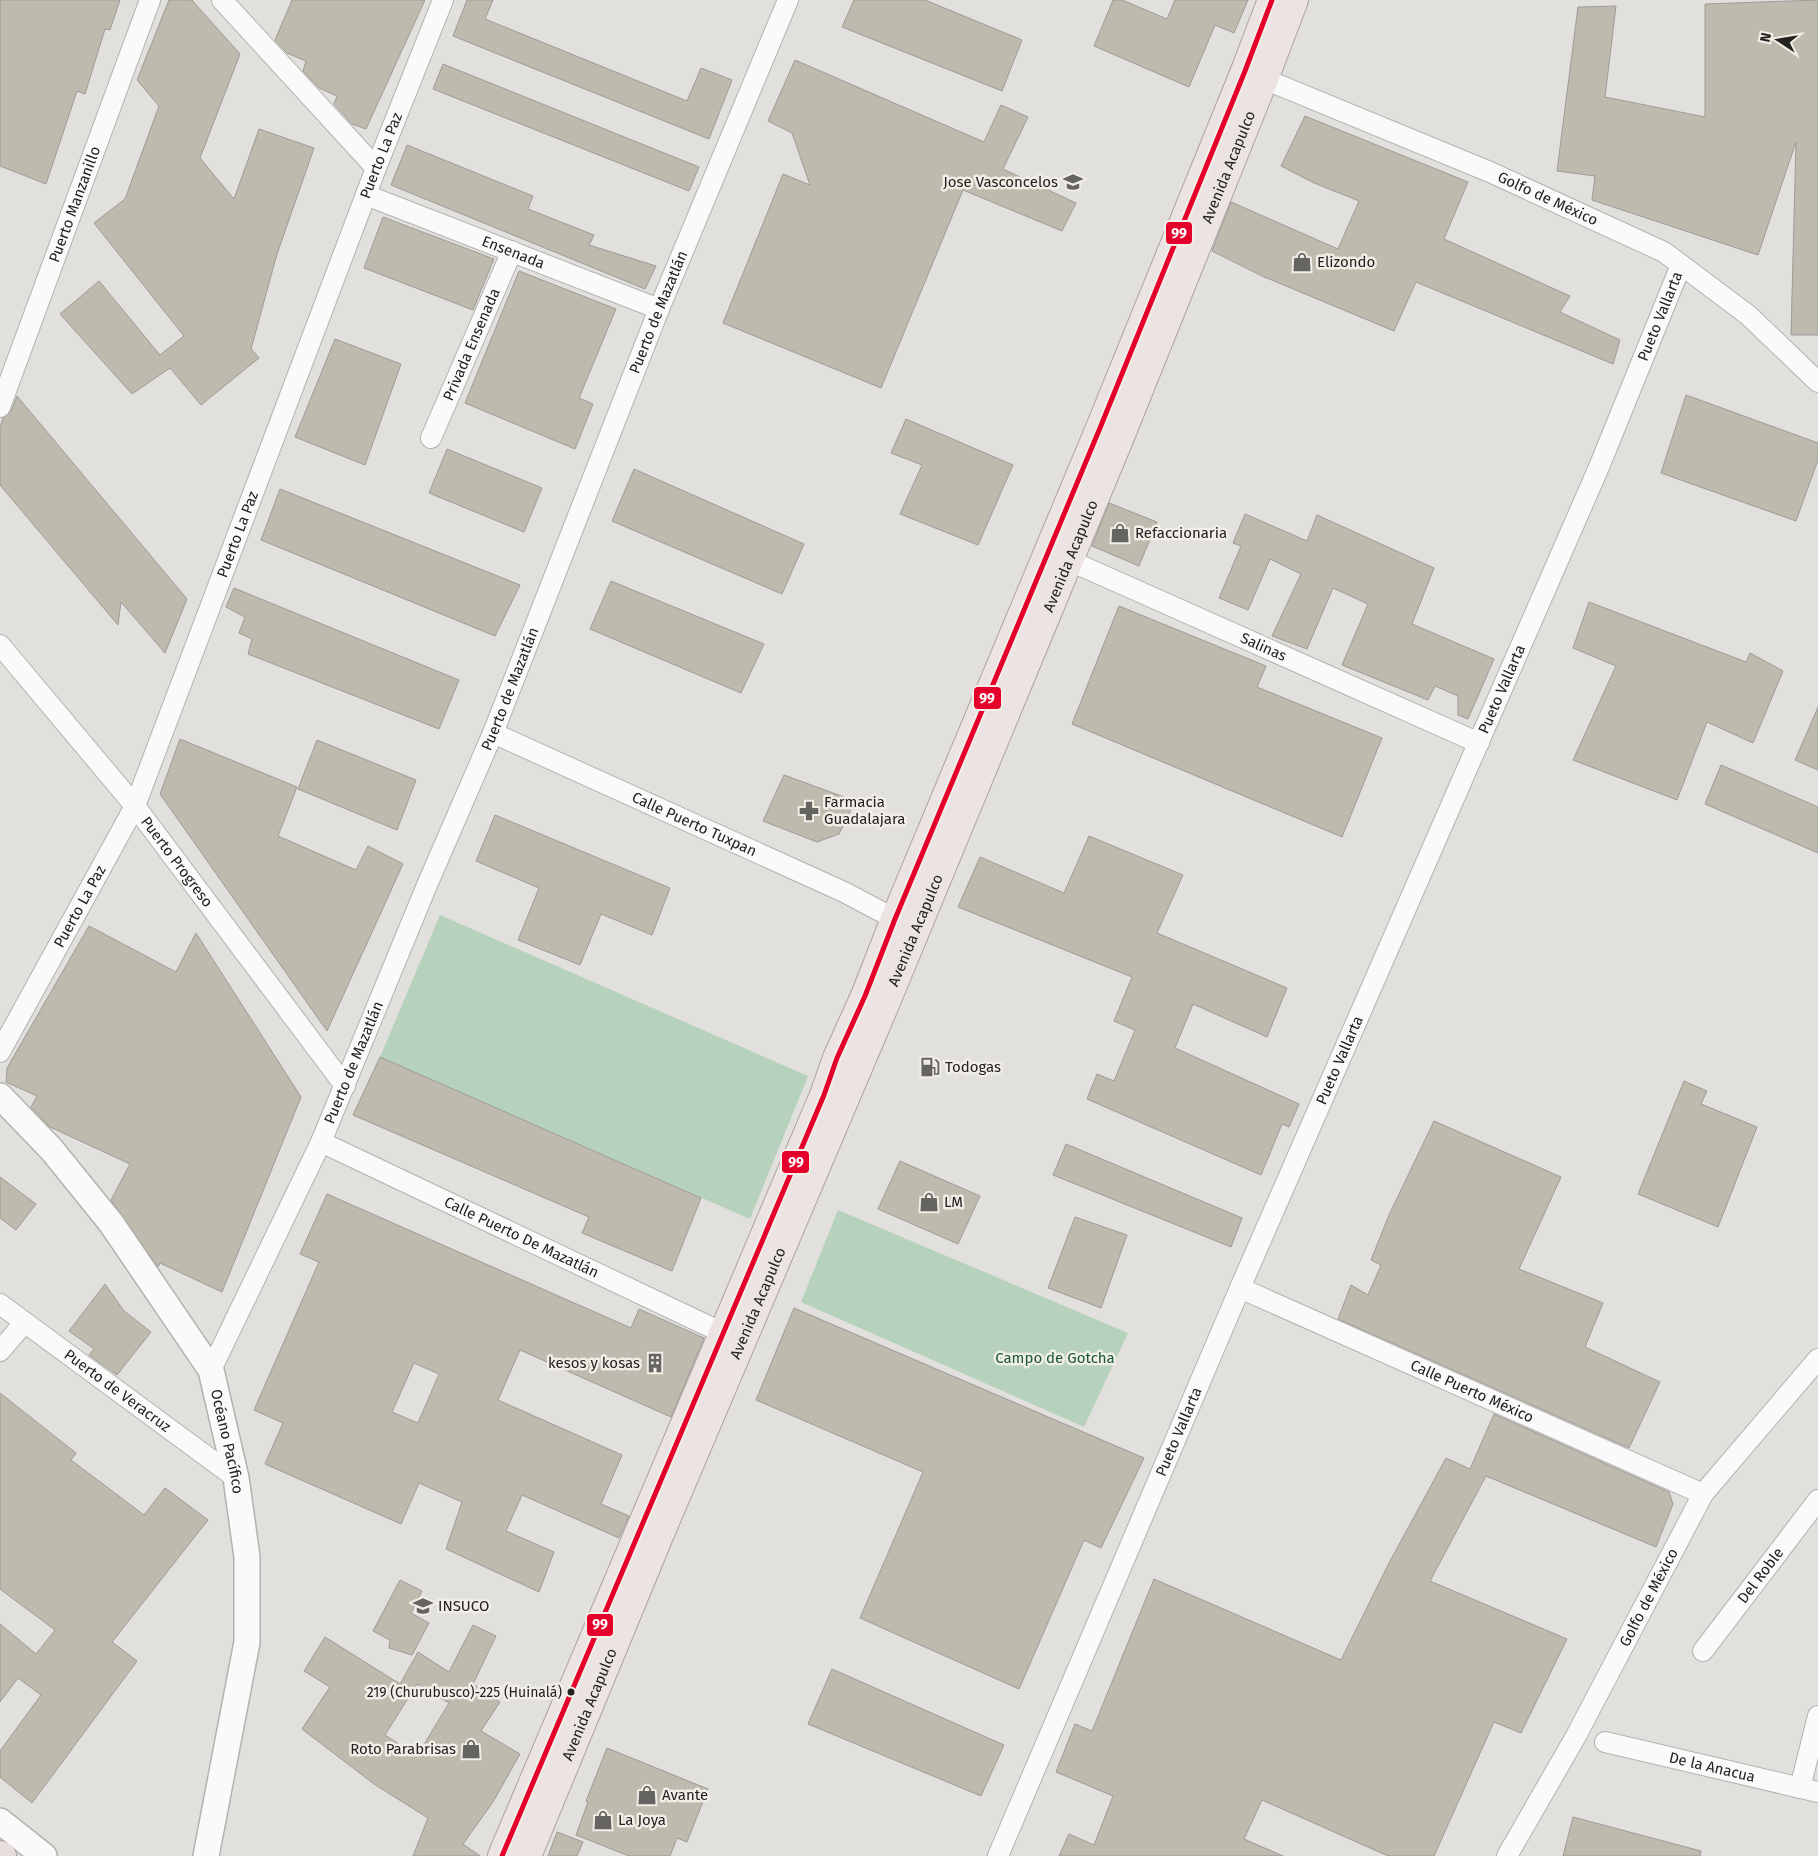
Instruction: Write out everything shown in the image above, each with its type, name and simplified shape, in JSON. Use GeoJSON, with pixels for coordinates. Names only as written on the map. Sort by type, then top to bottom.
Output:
{"type":"FeatureCollection","features":[{"type":"Feature","properties":{"kind":"main road","name":"Avenida Acapulco"},"geometry":{"type":"LineString","coordinates":[[1255,75],[1272,0]]}},
{"type":"Feature","properties":{"kind":"main road","name":"Avenida Acapulco"},"geometry":{"type":"LineString","coordinates":[[527,1856],[662,1527],[873,1034],[1058,556],[1255,75],[1294,0]]}},
{"type":"Feature","properties":{"kind":"main road","name":"Avenida Acapulco"},"geometry":{"type":"LineString","coordinates":[[502,1856],[824,1095],[837,1058],[865,996],[895,919],[1058,556]]}},
{"type":"Feature","properties":{"kind":"street","name":"Puerto Manzanillo"},"geometry":{"type":"LineString","coordinates":[[0,407],[150,0]]}},
{"type":"Feature","properties":{"kind":"street"},"geometry":{"type":"LineString","coordinates":[[222,0],[376,168]]}},
{"type":"Feature","properties":{"kind":"street","name":"Puerto La Paz"},"geometry":{"type":"LineString","coordinates":[[0,1052],[135,806],[376,168],[443,0]]}},
{"type":"Feature","properties":{"kind":"street","name":"Puerto de Mazatlán"},"geometry":{"type":"LineString","coordinates":[[211,1370],[321,1142],[493,733],[659,309],[788,0]]}},
{"type":"Feature","properties":{"kind":"street","name":"Golfo de México"},"geometry":{"type":"LineString","coordinates":[[1255,75],[1490,172],[1664,252],[1748,315],[1818,382]]}},
{"type":"Feature","properties":{"kind":"street","name":"Ensenada"},"geometry":{"type":"LineString","coordinates":[[366,196],[659,309]]}},
{"type":"Feature","properties":{"kind":"street","name":"Privada Ensenada"},"geometry":{"type":"LineString","coordinates":[[431,438],[512,251]]}},
{"type":"Feature","properties":{"kind":"street","name":"Pueto Vallarta"},"geometry":{"type":"LineString","coordinates":[[998,1856],[1240,1288],[1599,467],[1681,265]]}},
{"type":"Feature","properties":{"kind":"street","name":"Salinas"},"geometry":{"type":"LineString","coordinates":[[1058,556],[1479,743]]}},
{"type":"Feature","properties":{"kind":"street","name":"Puerto Progreso"},"geometry":{"type":"LineString","coordinates":[[0,645],[135,806],[344,1086]]}},
{"type":"Feature","properties":{"kind":"street","name":"Calle Puerto Tuxpan"},"geometry":{"type":"LineString","coordinates":[[493,733],[844,892],[895,919]]}},
{"type":"Feature","properties":{"kind":"street","name":"Océano Pacífico"},"geometry":{"type":"LineString","coordinates":[[0,1096],[52,1150],[111,1223],[211,1370],[236,1478],[247,1557],[247,1642],[206,1856]]}},
{"type":"Feature","properties":{"kind":"street","name":"Calle Puerto De Mazatlán"},"geometry":{"type":"LineString","coordinates":[[321,1142],[723,1333]]}},
{"type":"Feature","properties":{"kind":"street","name":"Calle Puerto México"},"geometry":{"type":"LineString","coordinates":[[1240,1288],[1704,1494]]}},
{"type":"Feature","properties":{"kind":"street","name":"Puerto de Veracruz"},"geometry":{"type":"LineString","coordinates":[[0,1304],[236,1478]]}},
{"type":"Feature","properties":{"kind":"street"},"geometry":{"type":"LineString","coordinates":[[0,1351],[24,1323]]}},
{"type":"Feature","properties":{"kind":"street","name":"Golfo de México"},"geometry":{"type":"LineString","coordinates":[[1507,1856],[1572,1744],[1704,1494],[1818,1359]]}},
{"type":"Feature","properties":{"kind":"street","name":"Del Roble"},"geometry":{"type":"LineString","coordinates":[[1703,1651],[1818,1500]]}},
{"type":"Feature","properties":{"kind":"street"},"geometry":{"type":"LineString","coordinates":[[1809,1790],[1818,1716]]}},
{"type":"Feature","properties":{"kind":"street","name":"De la Anacua"},"geometry":{"type":"LineString","coordinates":[[1605,1742],[1809,1790]]}},
{"type":"Feature","properties":{"kind":"street"},"geometry":{"type":"LineString","coordinates":[[0,1822],[44,1856]]}},
{"type":"Feature","properties":{"kind":"green space"},"geometry":{"type":"Polygon","coordinates":[[[440,915],[808,1076],[750,1219],[380,1057],[440,915]]]}},
{"type":"Feature","properties":{"kind":"green space","name":"Campo de Gotcha"},"geometry":{"type":"Polygon","coordinates":[[[838,1210],[1128,1333],[1084,1427],[801,1302],[838,1210]]]}},
{"type":"Feature","properties":{"kind":"building"},"geometry":{"type":"Polygon","coordinates":[[[0,0],[120,0],[110,30],[105,29],[85,94],[77,91],[46,184],[0,166],[0,0]]]}},
{"type":"Feature","properties":{"kind":"building"},"geometry":{"type":"Polygon","coordinates":[[[169,0],[192,0],[240,54],[200,158],[234,199],[259,129],[314,148],[277,254],[251,349],[259,358],[201,405],[170,368],[132,394],[60,314],[99,281],[160,355],[184,336],[94,223],[125,199],[159,106],[137,80],[169,0]]]}},
{"type":"Feature","properties":{"kind":"building"},"geometry":{"type":"Polygon","coordinates":[[[292,0],[425,0],[366,129],[352,124],[334,104],[337,96],[319,88],[303,71],[306,61],[287,53],[275,40],[292,0]]]}},
{"type":"Feature","properties":{"kind":"building"},"geometry":{"type":"Polygon","coordinates":[[[467,0],[493,0],[485,19],[687,101],[701,68],[732,80],[709,139],[453,36],[467,0]]]}},
{"type":"Feature","properties":{"kind":"building"},"geometry":{"type":"Polygon","coordinates":[[[854,0],[925,0],[1022,40],[1002,91],[842,27],[854,0]]]}},
{"type":"Feature","properties":{"kind":"building"},"geometry":{"type":"Polygon","coordinates":[[[1113,0],[1122,0],[1167,19],[1175,0],[1248,0],[1234,33],[1215,25],[1189,87],[1094,46],[1113,0]]]}},
{"type":"Feature","properties":{"kind":"building"},"geometry":{"type":"Polygon","coordinates":[[[1818,0],[1818,335],[1791,335],[1796,142],[1758,255],[1592,200],[1595,176],[1557,171],[1578,7],[1616,6],[1605,97],[1705,117],[1705,4],[1818,0]]]}},
{"type":"Feature","properties":{"kind":"building"},"geometry":{"type":"Polygon","coordinates":[[[795,60],[984,142],[1001,105],[1028,117],[1003,169],[1076,203],[1062,231],[963,190],[881,388],[723,323],[783,174],[810,185],[792,133],[768,121],[795,60]]]}},
{"type":"Feature","properties":{"kind":"building"},"geometry":{"type":"Polygon","coordinates":[[[443,64],[699,167],[689,191],[433,89],[443,64]]]}},
{"type":"Feature","properties":{"kind":"building"},"geometry":{"type":"Polygon","coordinates":[[[1305,116],[1468,182],[1444,239],[1570,296],[1560,312],[1620,340],[1613,364],[1416,282],[1394,331],[1262,276],[1212,251],[1231,202],[1338,249],[1359,201],[1314,183],[1281,166],[1305,116]]]}},
{"type":"Feature","properties":{"kind":"building"},"geometry":{"type":"Polygon","coordinates":[[[407,145],[533,196],[528,209],[594,235],[589,245],[656,266],[645,289],[391,185],[407,145]]]}},
{"type":"Feature","properties":{"kind":"building"},"geometry":{"type":"Polygon","coordinates":[[[383,217],[494,259],[473,310],[364,268],[383,217]]]}},
{"type":"Feature","properties":{"kind":"building"},"geometry":{"type":"Polygon","coordinates":[[[519,271],[616,309],[579,398],[593,404],[575,449],[465,403],[519,271]]]}},
{"type":"Feature","properties":{"kind":"building"},"geometry":{"type":"Polygon","coordinates":[[[335,339],[401,364],[365,465],[295,437],[335,339]]]}},
{"type":"Feature","properties":{"kind":"building"},"geometry":{"type":"Polygon","coordinates":[[[1686,395],[1818,443],[1818,460],[1796,521],[1661,473],[1686,395]]]}},
{"type":"Feature","properties":{"kind":"building"},"geometry":{"type":"Polygon","coordinates":[[[17,396],[187,599],[165,653],[121,602],[118,625],[0,485],[0,428],[3,418],[11,411],[17,396]]]}},
{"type":"Feature","properties":{"kind":"building"},"geometry":{"type":"Polygon","coordinates":[[[906,419],[1013,465],[978,545],[900,514],[922,465],[891,453],[906,419]]]}},
{"type":"Feature","properties":{"kind":"building"},"geometry":{"type":"Polygon","coordinates":[[[447,449],[542,488],[524,532],[429,493],[447,449]]]}},
{"type":"Feature","properties":{"kind":"building"},"geometry":{"type":"Polygon","coordinates":[[[634,469],[804,544],[782,594],[612,521],[634,469]]]}},
{"type":"Feature","properties":{"kind":"building"},"geometry":{"type":"Polygon","coordinates":[[[280,489],[520,585],[495,636],[261,540],[280,489]]]}},
{"type":"Feature","properties":{"kind":"building","name":"Refaccionaria"},"geometry":{"type":"Polygon","coordinates":[[[1109,503],[1157,522],[1139,566],[1092,546],[1109,503]]]}},
{"type":"Feature","properties":{"kind":"building"},"geometry":{"type":"Polygon","coordinates":[[[1245,514],[1307,541],[1317,515],[1434,568],[1412,624],[1494,659],[1468,719],[1458,715],[1458,696],[1435,686],[1428,700],[1342,665],[1368,604],[1333,588],[1307,649],[1272,636],[1301,574],[1270,559],[1248,610],[1219,598],[1241,546],[1233,543],[1245,514]]]}},
{"type":"Feature","properties":{"kind":"building"},"geometry":{"type":"Polygon","coordinates":[[[611,581],[764,644],[741,693],[590,629],[611,581]]]}},
{"type":"Feature","properties":{"kind":"building"},"geometry":{"type":"Polygon","coordinates":[[[234,588],[459,680],[439,729],[248,654],[252,639],[239,633],[245,617],[226,607],[234,588]]]}},
{"type":"Feature","properties":{"kind":"building"},"geometry":{"type":"Polygon","coordinates":[[[1589,602],[1746,662],[1750,653],[1783,671],[1753,743],[1707,722],[1677,800],[1573,760],[1616,666],[1573,648],[1589,602]]]}},
{"type":"Feature","properties":{"kind":"building"},"geometry":{"type":"Polygon","coordinates":[[[1119,606],[1266,666],[1257,687],[1382,738],[1342,837],[1072,724],[1119,606]]]}},
{"type":"Feature","properties":{"kind":"building"},"geometry":{"type":"Polygon","coordinates":[[[1818,707],[1818,770],[1795,760],[1818,707]]]}},
{"type":"Feature","properties":{"kind":"building"},"geometry":{"type":"Polygon","coordinates":[[[180,739],[297,787],[278,836],[356,870],[368,846],[403,864],[327,1031],[160,794],[180,739]]]}},
{"type":"Feature","properties":{"kind":"building"},"geometry":{"type":"Polygon","coordinates":[[[317,740],[416,780],[397,830],[298,789],[317,740]]]}},
{"type":"Feature","properties":{"kind":"building"},"geometry":{"type":"Polygon","coordinates":[[[1721,765],[1818,807],[1818,853],[1705,804],[1721,765]]]}},
{"type":"Feature","properties":{"kind":"building","name":"Farmacia Guadalajara"},"geometry":{"type":"Polygon","coordinates":[[[784,775],[855,801],[839,834],[817,842],[763,821],[784,775]]]}},
{"type":"Feature","properties":{"kind":"building"},"geometry":{"type":"Polygon","coordinates":[[[495,815],[670,888],[652,935],[601,914],[580,965],[518,940],[539,888],[476,861],[495,815]]]}},
{"type":"Feature","properties":{"kind":"building"},"geometry":{"type":"Polygon","coordinates":[[[1089,836],[1183,875],[1157,933],[1287,988],[1267,1037],[1193,1004],[1175,1048],[1299,1104],[1289,1127],[1282,1124],[1261,1175],[1087,1099],[1097,1074],[1114,1081],[1135,1030],[1114,1021],[1132,977],[958,907],[980,857],[1064,893],[1089,836]]]}},
{"type":"Feature","properties":{"kind":"building"},"geometry":{"type":"Polygon","coordinates":[[[89,926],[176,972],[196,933],[301,1097],[222,1292],[160,1263],[158,1267],[111,1200],[130,1164],[50,1127],[31,1107],[37,1096],[6,1082],[7,1068],[89,926]]]}},
{"type":"Feature","properties":{"kind":"building"},"geometry":{"type":"Polygon","coordinates":[[[380,1057],[701,1198],[672,1271],[582,1233],[589,1217],[353,1115],[380,1057]]]}},
{"type":"Feature","properties":{"kind":"building"},"geometry":{"type":"Polygon","coordinates":[[[1684,1081],[1707,1091],[1701,1104],[1757,1127],[1718,1227],[1638,1194],[1684,1081]]]}},
{"type":"Feature","properties":{"kind":"building"},"geometry":{"type":"Polygon","coordinates":[[[1434,1121],[1561,1177],[1519,1269],[1603,1303],[1585,1347],[1660,1382],[1629,1448],[1338,1319],[1351,1285],[1368,1295],[1381,1265],[1371,1260],[1389,1215],[1434,1121]]]}},
{"type":"Feature","properties":{"kind":"building"},"geometry":{"type":"Polygon","coordinates":[[[1066,1144],[1242,1218],[1231,1247],[1053,1175],[1066,1144]]]}},
{"type":"Feature","properties":{"kind":"building","name":"LM"},"geometry":{"type":"Polygon","coordinates":[[[900,1161],[980,1196],[958,1244],[878,1209],[900,1161]]]}},
{"type":"Feature","properties":{"kind":"building"},"geometry":{"type":"Polygon","coordinates":[[[0,1177],[36,1204],[16,1230],[0,1218],[0,1177]]]}},
{"type":"Feature","properties":{"kind":"building"},"geometry":{"type":"Polygon","coordinates":[[[327,1194],[631,1328],[639,1309],[704,1338],[671,1417],[520,1350],[498,1400],[622,1455],[601,1504],[629,1516],[619,1538],[522,1495],[506,1531],[554,1552],[539,1592],[446,1549],[462,1502],[419,1483],[401,1524],[265,1464],[283,1423],[254,1410],[319,1262],[300,1254],[327,1194]],[[414,1363],[392,1412],[418,1423],[439,1374],[414,1363]]]}},
{"type":"Feature","properties":{"kind":"building"},"geometry":{"type":"Polygon","coordinates":[[[1075,1217],[1127,1235],[1101,1308],[1048,1288],[1075,1217]]]}},
{"type":"Feature","properties":{"kind":"building"},"geometry":{"type":"Polygon","coordinates":[[[105,1284],[124,1311],[151,1332],[117,1375],[89,1355],[94,1349],[69,1331],[105,1284]]]}},
{"type":"Feature","properties":{"kind":"building"},"geometry":{"type":"Polygon","coordinates":[[[794,1308],[1144,1458],[1101,1548],[1084,1540],[1019,1689],[860,1618],[923,1472],[756,1400],[794,1308]]]}},
{"type":"Feature","properties":{"kind":"building"},"geometry":{"type":"Polygon","coordinates":[[[0,1393],[76,1453],[71,1460],[144,1515],[165,1488],[208,1520],[112,1642],[137,1661],[32,1803],[0,1777],[0,1751],[41,1695],[18,1678],[0,1702],[0,1624],[36,1654],[55,1630],[0,1589],[0,1393]]]}},
{"type":"Feature","properties":{"kind":"building"},"geometry":{"type":"Polygon","coordinates":[[[1494,1414],[1669,1492],[1673,1504],[1656,1547],[1486,1476],[1430,1581],[1567,1639],[1521,1733],[1494,1722],[1434,1856],[1388,1856],[1262,1800],[1244,1839],[1283,1856],[1059,1856],[1069,1834],[1094,1845],[1113,1796],[1056,1772],[1075,1724],[1092,1731],[1154,1579],[1341,1660],[1389,1563],[1446,1458],[1470,1469],[1494,1414]]]}},
{"type":"Feature","properties":{"kind":"building"},"geometry":{"type":"Polygon","coordinates":[[[400,1580],[422,1591],[411,1613],[429,1623],[412,1655],[389,1648],[390,1640],[373,1631],[400,1580]]]}},
{"type":"Feature","properties":{"kind":"building"},"geometry":{"type":"Polygon","coordinates":[[[473,1625],[496,1636],[473,1684],[500,1702],[481,1731],[520,1754],[493,1802],[463,1844],[480,1856],[413,1856],[428,1818],[374,1784],[302,1729],[330,1687],[304,1671],[325,1637],[400,1684],[418,1652],[449,1672],[473,1625]],[[417,1684],[385,1735],[417,1756],[449,1703],[417,1684]]]}},
{"type":"Feature","properties":{"kind":"building"},"geometry":{"type":"Polygon","coordinates":[[[832,1669],[1004,1745],[981,1796],[808,1724],[832,1669]]]}},
{"type":"Feature","properties":{"kind":"building","name":"Avante"},"geometry":{"type":"Polygon","coordinates":[[[607,1748],[708,1789],[687,1842],[677,1838],[670,1856],[629,1856],[576,1835],[588,1802],[586,1801],[607,1748]]]}},
{"type":"Feature","properties":{"kind":"building"},"geometry":{"type":"Polygon","coordinates":[[[1573,1817],[1701,1851],[1700,1856],[1563,1856],[1573,1817]]]}},
{"type":"Feature","properties":{"kind":"building"},"geometry":{"type":"Polygon","coordinates":[[[557,1832],[583,1842],[577,1856],[548,1856],[557,1832]]]}},
{"type":"Feature","properties":{"kind":"transit line","name":"99"},"geometry":{"type":"LineString","coordinates":[[502,1856],[824,1095],[837,1058],[865,996],[895,919],[1100,428],[1272,0]]}},
{"type":"Feature","properties":{"kind":"place","name":"Jose Vasconcelos"},"geometry":{"type":"Point","coordinates":[1073,182]}},
{"type":"Feature","properties":{"kind":"place","name":"Elizondo"},"geometry":{"type":"Point","coordinates":[1302,262]}},
{"type":"Feature","properties":{"kind":"place","name":"Refaccionaria"},"geometry":{"type":"Point","coordinates":[1120,533]}},
{"type":"Feature","properties":{"kind":"place","name":"Farmacia Guadalajara"},"geometry":{"type":"Point","coordinates":[809,811]}},
{"type":"Feature","properties":{"kind":"place","name":"Todogas"},"geometry":{"type":"Point","coordinates":[930,1067]}},
{"type":"Feature","properties":{"kind":"place","name":"LM"},"geometry":{"type":"Point","coordinates":[929,1202]}},
{"type":"Feature","properties":{"kind":"place","name":"kesos y kosas"},"geometry":{"type":"Point","coordinates":[655,1363]}},
{"type":"Feature","properties":{"kind":"place","name":"INSUCO"},"geometry":{"type":"Point","coordinates":[423,1606]}},
{"type":"Feature","properties":{"kind":"place","name":"219 (Churubusco)-225 (Huinalá)"},"geometry":{"type":"Point","coordinates":[571,1692]}},
{"type":"Feature","properties":{"kind":"place","name":"Roto Parabrisas"},"geometry":{"type":"Point","coordinates":[471,1749]}},
{"type":"Feature","properties":{"kind":"place","name":"Avante"},"geometry":{"type":"Point","coordinates":[647,1795]}},
{"type":"Feature","properties":{"kind":"place","name":"La Joya"},"geometry":{"type":"Point","coordinates":[603,1820]}}]}
